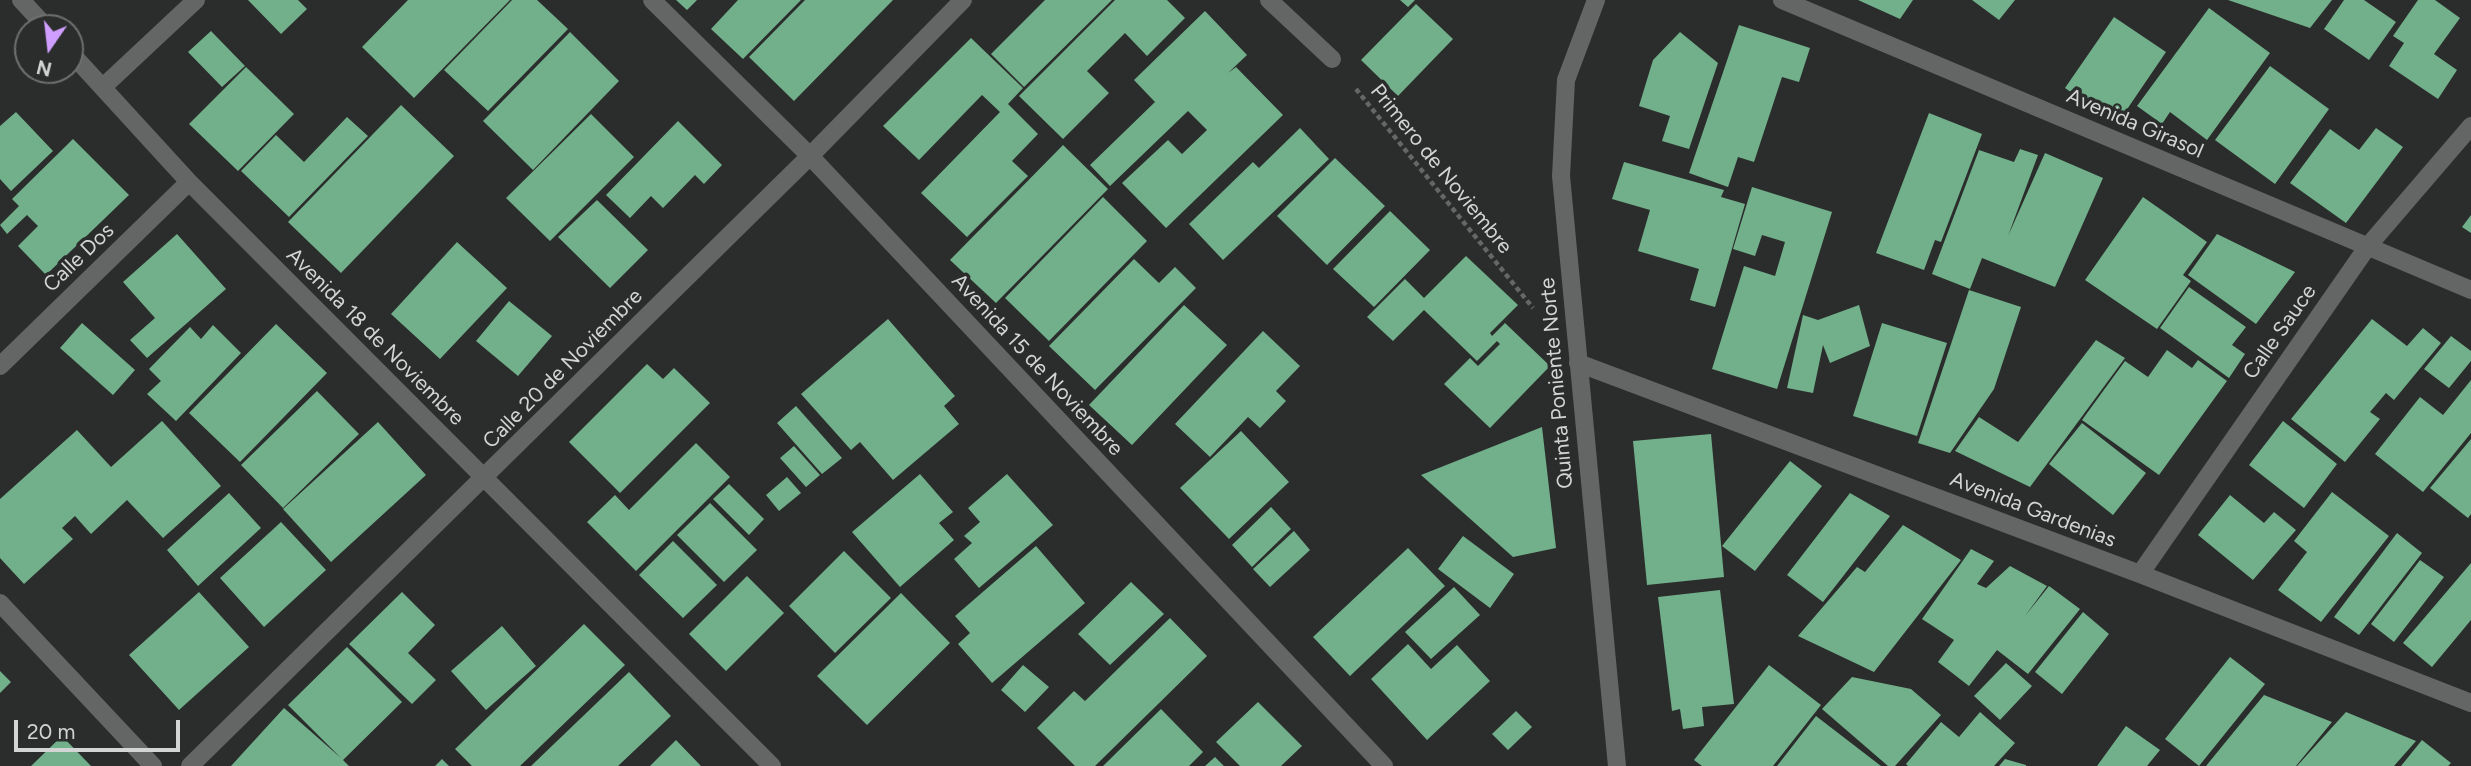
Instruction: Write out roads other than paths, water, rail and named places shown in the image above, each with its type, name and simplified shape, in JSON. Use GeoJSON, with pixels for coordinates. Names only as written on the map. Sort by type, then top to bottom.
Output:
{"type":"FeatureCollection","features":[{"type":"Feature","properties":{"kind":"street"},"geometry":{"type":"LineString","coordinates":[[21,0],[34,14]]}},
{"type":"Feature","properties":{"kind":"street"},"geometry":{"type":"LineString","coordinates":[[103,87],[196,0]]}},
{"type":"Feature","properties":{"kind":"street","name":"Avenida 15 de Noviembre"},"geometry":{"type":"LineString","coordinates":[[652,0],[810,156],[1384,766]]}},
{"type":"Feature","properties":{"kind":"street","name":"Calle 20 de Noviembre"},"geometry":{"type":"LineString","coordinates":[[190,766],[810,156],[963,0]]}},
{"type":"Feature","properties":{"kind":"street"},"geometry":{"type":"LineString","coordinates":[[1269,0],[1332,60]]}},
{"type":"Feature","properties":{"kind":"street","name":"Quinta Poniente Norte"},"geometry":{"type":"LineString","coordinates":[[1597,0],[1566,80],[1561,176],[1616,766]]}},
{"type":"Feature","properties":{"kind":"street","name":"Avenida Girasol"},"geometry":{"type":"LineString","coordinates":[[1782,0],[2471,290]]}},
{"type":"Feature","properties":{"kind":"street","name":"Avenida 18 de Noviembre"},"geometry":{"type":"LineString","coordinates":[[84,67],[189,182],[772,766]]}},
{"type":"Feature","properties":{"kind":"street","name":"Calle Sauce"},"geometry":{"type":"LineString","coordinates":[[2140,574],[2368,246],[2471,126]]}},
{"type":"Feature","properties":{"kind":"street","name":"Calle Dos"},"geometry":{"type":"LineString","coordinates":[[0,366],[189,182]]}},
{"type":"Feature","properties":{"kind":"street","name":"Avenida Gardenias"},"geometry":{"type":"LineString","coordinates":[[1578,363],[2140,574],[2471,703]]}},
{"type":"Feature","properties":{"kind":"street"},"geometry":{"type":"LineString","coordinates":[[0,603],[152,766]]}}]}
